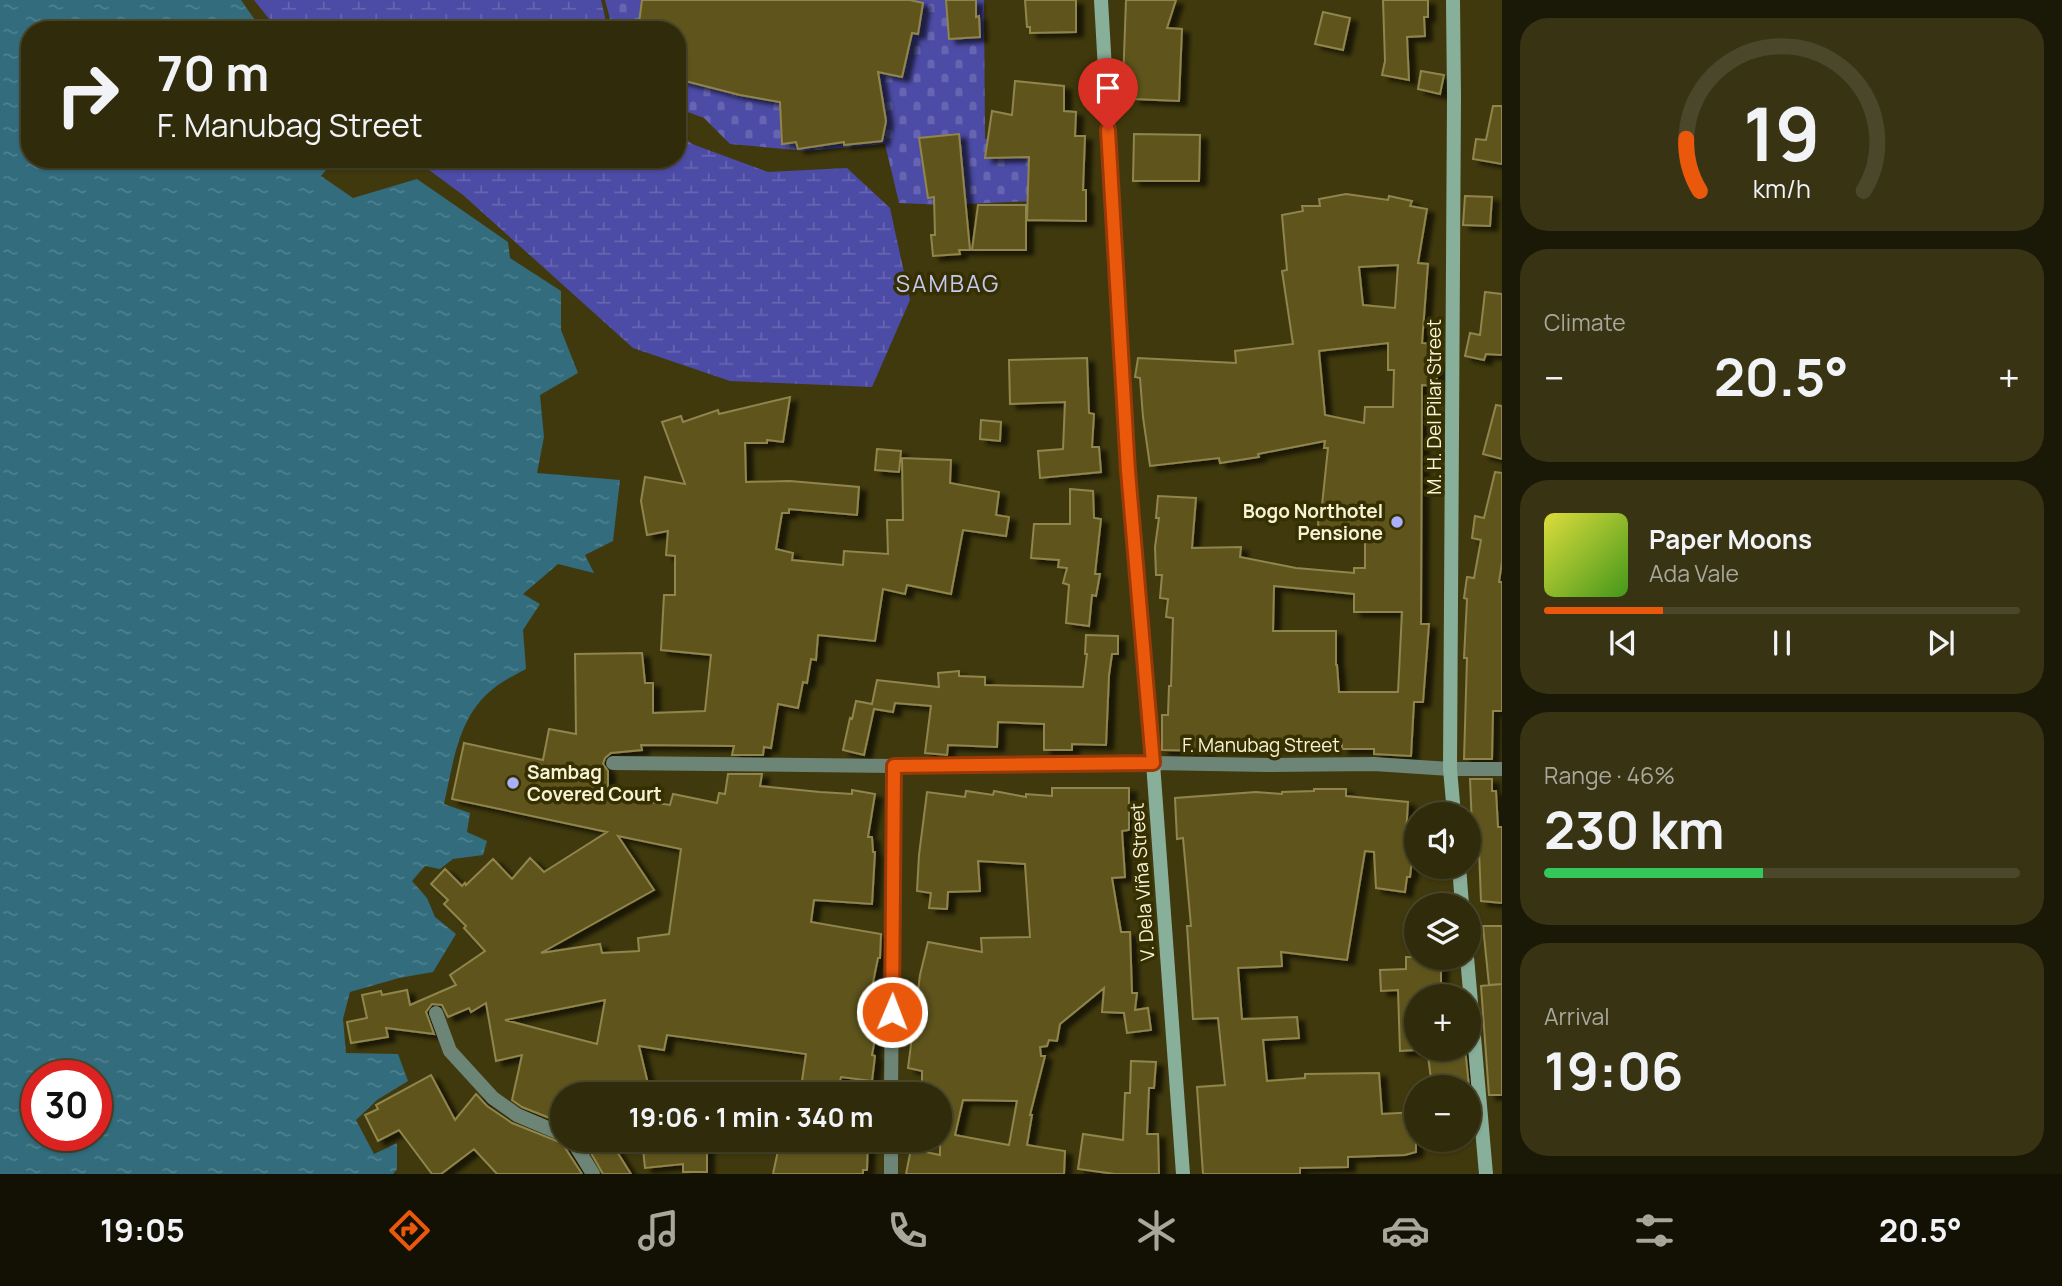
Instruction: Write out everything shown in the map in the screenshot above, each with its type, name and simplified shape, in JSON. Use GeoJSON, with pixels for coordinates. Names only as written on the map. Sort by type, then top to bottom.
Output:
{"type":"FeatureCollection","features":[{"type":"Feature","properties":{"kind":"main road","name":"V. Dela Viña Street"},"geometry":{"type":"LineString","coordinates":[[1101,0],[1128,471],[1153,763],[1183,1174]]}},
{"type":"Feature","properties":{"kind":"main road","name":"M. H. Del Pilar Street"},"geometry":{"type":"LineString","coordinates":[[1453,0],[1450,769],[1453,802]]}},
{"type":"Feature","properties":{"kind":"main road"},"geometry":{"type":"LineString","coordinates":[[1468,970],[1488,1174],[1502,1173]]}},
{"type":"Feature","properties":{"kind":"street","name":"F. Manubag Street"},"geometry":{"type":"LineString","coordinates":[[612,763],[894,766],[1374,764],[1502,769]]}},
{"type":"Feature","properties":{"kind":"street"},"geometry":{"type":"LineString","coordinates":[[891,1082],[894,766]]}},
{"type":"Feature","properties":{"kind":"street"},"geometry":{"type":"LineString","coordinates":[[436,1013],[450,1051],[493,1098],[517,1115],[550,1129]]}},
{"type":"Feature","properties":{"kind":"street"},"geometry":{"type":"LineString","coordinates":[[580,1152],[593,1174]]}},
{"type":"Feature","properties":{"kind":"street"},"geometry":{"type":"LineString","coordinates":[[891,1152],[891,1174]]}},
{"type":"Feature","properties":{"kind":"green space"},"geometry":{"type":"Polygon","coordinates":[[[254,0],[601,0],[606,21],[271,21],[254,0]]]}},
{"type":"Feature","properties":{"kind":"green space"},"geometry":{"type":"Polygon","coordinates":[[[605,0],[984,0],[985,139],[1066,138],[1071,199],[947,205],[899,203],[885,144],[807,151],[730,144],[704,118],[686,111],[686,21],[611,21],[605,0]]]}},
{"type":"Feature","properties":{"kind":"green space"},"geometry":{"type":"Polygon","coordinates":[[[686,139],[692,144],[768,172],[847,168],[890,208],[910,300],[872,387],[730,381],[633,348],[463,195],[426,168],[686,168],[686,139]]]}},
{"type":"Feature","properties":{"kind":"water"},"geometry":{"type":"Polygon","coordinates":[[[0,0],[241,0],[256,21],[21,21],[21,168],[328,168],[321,176],[353,198],[417,179],[508,242],[510,258],[561,291],[561,330],[578,373],[540,395],[544,437],[537,473],[620,480],[613,541],[585,555],[594,573],[558,564],[523,594],[540,604],[523,630],[526,669],[500,683],[481,700],[464,727],[454,757],[444,804],[470,813],[467,832],[487,841],[483,855],[453,859],[440,869],[425,866],[412,881],[427,898],[435,917],[456,934],[433,972],[399,978],[350,992],[343,1019],[346,1053],[398,1054],[408,1081],[377,1100],[356,1120],[374,1154],[397,1143],[397,1169],[393,1174],[0,1174],[0,0]]]}},
{"type":"Feature","properties":{"kind":"building"},"geometry":{"type":"Polygon","coordinates":[[[642,0],[910,0],[923,3],[918,34],[912,33],[902,77],[878,72],[886,121],[882,141],[844,145],[844,142],[798,149],[796,142],[782,144],[780,102],[686,81],[686,21],[639,21],[642,0]]]}},
{"type":"Feature","properties":{"kind":"building"},"geometry":{"type":"Polygon","coordinates":[[[946,0],[976,0],[980,37],[949,39],[946,0]]]}},
{"type":"Feature","properties":{"kind":"building"},"geometry":{"type":"Polygon","coordinates":[[[1025,0],[1076,0],[1076,32],[1030,33],[1025,0]]]}},
{"type":"Feature","properties":{"kind":"building"},"geometry":{"type":"Polygon","coordinates":[[[1126,0],[1176,0],[1167,28],[1182,29],[1179,101],[1133,99],[1134,85],[1123,84],[1126,0]]]}},
{"type":"Feature","properties":{"kind":"building"},"geometry":{"type":"Polygon","coordinates":[[[1383,0],[1428,0],[1428,17],[1424,17],[1425,36],[1407,37],[1409,80],[1382,75],[1385,61],[1383,0]]]}},
{"type":"Feature","properties":{"kind":"building"},"geometry":{"type":"Polygon","coordinates":[[[1323,12],[1350,18],[1343,50],[1315,44],[1323,12]]]}},
{"type":"Feature","properties":{"kind":"building"},"geometry":{"type":"Polygon","coordinates":[[[1421,71],[1444,75],[1440,94],[1418,89],[1421,71]]]}},
{"type":"Feature","properties":{"kind":"building"},"geometry":{"type":"Polygon","coordinates":[[[1015,81],[1064,86],[1064,111],[1076,112],[1075,136],[1085,136],[1083,190],[1086,190],[1086,221],[1027,220],[1029,157],[985,158],[992,111],[1012,115],[1015,81]]]}},
{"type":"Feature","properties":{"kind":"building"},"geometry":{"type":"Polygon","coordinates":[[[1493,106],[1502,106],[1502,164],[1473,159],[1476,139],[1486,140],[1493,106]]]}},
{"type":"Feature","properties":{"kind":"building"},"geometry":{"type":"Polygon","coordinates":[[[959,134],[970,250],[959,250],[960,254],[933,256],[931,235],[935,235],[934,197],[928,198],[919,138],[959,134]]]}},
{"type":"Feature","properties":{"kind":"building"},"geometry":{"type":"Polygon","coordinates":[[[1134,134],[1200,135],[1199,181],[1133,181],[1134,134]]]}},
{"type":"Feature","properties":{"kind":"building"},"geometry":{"type":"Polygon","coordinates":[[[1346,194],[1388,200],[1389,196],[1412,201],[1410,206],[1427,209],[1418,263],[1428,264],[1422,343],[1430,344],[1430,359],[1437,359],[1437,386],[1422,385],[1421,624],[1429,624],[1423,702],[1414,702],[1411,756],[1374,754],[1374,749],[1342,749],[1342,742],[1254,748],[1208,747],[1208,751],[1162,750],[1162,715],[1168,715],[1171,686],[1173,618],[1166,617],[1168,599],[1160,598],[1162,575],[1156,575],[1158,496],[1196,498],[1192,548],[1241,547],[1240,557],[1296,568],[1354,573],[1354,568],[1365,568],[1365,530],[1318,528],[1328,448],[1324,448],[1325,441],[1258,454],[1259,457],[1220,463],[1219,458],[1150,466],[1140,378],[1135,377],[1138,358],[1236,363],[1235,351],[1293,344],[1282,271],[1287,270],[1282,215],[1303,211],[1302,206],[1320,206],[1319,199],[1346,194]],[[1398,265],[1359,267],[1363,305],[1395,308],[1398,265]],[[1388,343],[1319,351],[1325,415],[1364,423],[1365,407],[1393,407],[1394,370],[1388,370],[1388,343]],[[1274,586],[1273,631],[1336,631],[1339,692],[1398,692],[1402,612],[1354,612],[1354,594],[1274,586]]]}},
{"type":"Feature","properties":{"kind":"building"},"geometry":{"type":"Polygon","coordinates":[[[1465,196],[1492,197],[1490,226],[1463,225],[1465,196]]]}},
{"type":"Feature","properties":{"kind":"building"},"geometry":{"type":"Polygon","coordinates":[[[978,205],[1026,205],[1026,250],[972,250],[978,205]]]}},
{"type":"Feature","properties":{"kind":"building"},"geometry":{"type":"Polygon","coordinates":[[[1485,292],[1502,294],[1502,355],[1486,354],[1484,360],[1465,356],[1470,333],[1480,335],[1485,292]]]}},
{"type":"Feature","properties":{"kind":"building"},"geometry":{"type":"Polygon","coordinates":[[[1087,358],[1089,413],[1094,414],[1092,447],[1099,447],[1101,472],[1040,478],[1038,451],[1063,449],[1065,402],[1010,404],[1009,360],[1087,358]]]}},
{"type":"Feature","properties":{"kind":"building"},"geometry":{"type":"Polygon","coordinates":[[[790,397],[783,442],[767,440],[767,443],[745,443],[746,482],[790,481],[859,487],[857,515],[789,509],[789,513],[782,513],[776,549],[793,553],[792,560],[843,565],[844,551],[888,554],[887,520],[903,520],[902,458],[951,460],[950,483],[999,492],[996,515],[1009,517],[1006,536],[963,530],[951,594],[907,585],[905,594],[883,589],[875,641],[818,635],[816,660],[811,659],[807,683],[803,682],[798,708],[778,704],[771,748],[764,747],[763,755],[732,755],[734,746],[641,745],[642,750],[611,753],[603,764],[608,771],[608,796],[670,805],[673,794],[717,803],[719,793],[725,794],[728,774],[762,774],[760,786],[852,794],[852,790],[875,794],[868,837],[872,837],[875,852],[872,904],[814,900],[811,922],[881,934],[880,958],[870,997],[882,999],[872,1055],[875,1056],[872,1081],[841,1077],[840,1082],[802,1082],[806,1054],[667,1035],[664,1050],[639,1046],[648,1082],[550,1082],[550,1118],[512,1100],[522,1055],[496,1061],[486,1003],[471,1012],[469,1008],[448,1017],[442,1005],[432,1004],[426,1012],[434,1034],[386,1028],[388,1037],[351,1043],[347,1022],[367,1018],[362,995],[381,991],[382,995],[407,990],[410,1005],[456,985],[450,975],[485,951],[464,928],[466,926],[444,904],[448,900],[431,884],[445,869],[462,886],[493,859],[512,879],[530,858],[544,872],[607,832],[452,799],[464,743],[543,760],[549,729],[576,734],[575,654],[642,653],[645,683],[653,683],[653,713],[705,711],[711,655],[661,650],[664,595],[675,595],[675,556],[666,555],[668,531],[647,535],[641,501],[645,477],[685,484],[662,422],[681,416],[683,422],[718,410],[719,414],[790,397]],[[618,836],[654,890],[541,953],[600,944],[602,953],[639,951],[638,938],[669,934],[681,849],[618,836]],[[605,1000],[505,1020],[597,1044],[605,1000]]]}},
{"type":"Feature","properties":{"kind":"building"},"geometry":{"type":"Polygon","coordinates":[[[1496,405],[1502,406],[1502,459],[1483,454],[1496,405]]]}},
{"type":"Feature","properties":{"kind":"building"},"geometry":{"type":"Polygon","coordinates":[[[981,420],[1001,422],[1000,441],[980,439],[981,420]]]}},
{"type":"Feature","properties":{"kind":"building"},"geometry":{"type":"Polygon","coordinates":[[[877,449],[901,451],[899,472],[875,470],[877,449]]]}},
{"type":"Feature","properties":{"kind":"building"},"geometry":{"type":"Polygon","coordinates":[[[1495,472],[1502,473],[1502,562],[1499,582],[1502,582],[1502,711],[1493,711],[1492,759],[1464,759],[1467,599],[1464,598],[1467,577],[1474,578],[1481,540],[1472,538],[1475,516],[1484,518],[1495,472]]]}},
{"type":"Feature","properties":{"kind":"building"},"geometry":{"type":"Polygon","coordinates":[[[1070,489],[1093,491],[1094,518],[1101,519],[1095,574],[1100,574],[1096,596],[1092,595],[1089,626],[1066,623],[1069,585],[1063,583],[1067,568],[1058,567],[1059,560],[1031,558],[1034,524],[1070,524],[1070,489]]]}},
{"type":"Feature","properties":{"kind":"building"},"geometry":{"type":"Polygon","coordinates":[[[1086,635],[1118,636],[1118,654],[1112,654],[1109,675],[1106,745],[1072,744],[1072,750],[1044,750],[1044,724],[998,722],[997,747],[948,745],[947,755],[925,753],[931,706],[895,703],[893,712],[874,709],[864,755],[843,750],[856,701],[872,704],[877,680],[939,687],[938,673],[959,671],[959,676],[985,677],[985,685],[1083,687],[1086,635]]]}},
{"type":"Feature","properties":{"kind":"building"},"geometry":{"type":"Polygon","coordinates":[[[1470,779],[1492,779],[1492,791],[1496,791],[1498,827],[1502,827],[1502,903],[1481,901],[1481,802],[1471,802],[1470,779]]]}},
{"type":"Feature","properties":{"kind":"building"},"geometry":{"type":"Polygon","coordinates":[[[1052,788],[1129,788],[1129,830],[1122,831],[1125,877],[1112,878],[1121,932],[1130,932],[1132,993],[1137,993],[1135,1010],[1148,1008],[1151,1030],[1127,1033],[1124,1013],[1102,1012],[1104,988],[1060,1024],[1057,1041],[1049,1040],[1047,1046],[1040,1047],[1041,1056],[1045,1056],[1030,1115],[1027,1145],[1065,1151],[1064,1174],[906,1174],[910,1152],[940,1155],[940,1152],[952,1152],[952,1082],[922,1082],[922,1071],[908,1068],[920,975],[928,942],[982,952],[981,938],[1030,937],[1025,864],[978,861],[980,891],[948,892],[947,909],[929,908],[931,893],[917,891],[927,792],[965,797],[966,791],[993,795],[994,791],[1026,797],[1026,794],[1052,796],[1052,788]],[[963,1100],[955,1135],[1009,1145],[1017,1101],[963,1100]]]}},
{"type":"Feature","properties":{"kind":"building"},"geometry":{"type":"Polygon","coordinates":[[[1346,789],[1346,796],[1408,802],[1404,802],[1405,892],[1376,888],[1374,852],[1365,851],[1347,960],[1281,952],[1282,966],[1238,968],[1242,1019],[1297,1017],[1299,1038],[1263,1040],[1267,1081],[1305,1078],[1305,1074],[1379,1073],[1382,1114],[1404,1113],[1404,1152],[1416,1152],[1405,1155],[1348,1157],[1348,1167],[1300,1168],[1300,1174],[1203,1174],[1197,1087],[1225,1085],[1218,1018],[1193,1019],[1187,926],[1191,926],[1183,838],[1177,839],[1175,798],[1346,789]]]}},
{"type":"Feature","properties":{"kind":"building"},"geometry":{"type":"Polygon","coordinates":[[[1483,926],[1502,926],[1502,984],[1489,985],[1483,926]]]}},
{"type":"Feature","properties":{"kind":"building"},"geometry":{"type":"Polygon","coordinates":[[[1380,970],[1441,970],[1441,984],[1404,984],[1404,1051],[1400,1051],[1398,990],[1381,991],[1380,970]]]}},
{"type":"Feature","properties":{"kind":"building"},"geometry":{"type":"Polygon","coordinates":[[[1502,984],[1502,1095],[1489,1095],[1481,986],[1502,984]]]}},
{"type":"Feature","properties":{"kind":"building"},"geometry":{"type":"Polygon","coordinates":[[[1131,1061],[1156,1062],[1154,1088],[1149,1088],[1147,1134],[1158,1134],[1159,1174],[1115,1174],[1078,1169],[1083,1134],[1123,1140],[1125,1093],[1130,1093],[1131,1061]]]}},
{"type":"Feature","properties":{"kind":"building"},"geometry":{"type":"Polygon","coordinates":[[[1429,1061],[1466,1061],[1468,1075],[1430,1075],[1429,1061]]]}},
{"type":"Feature","properties":{"kind":"building"},"geometry":{"type":"Polygon","coordinates":[[[431,1075],[455,1120],[476,1094],[487,1106],[512,1123],[550,1138],[550,1152],[568,1152],[582,1174],[497,1174],[474,1149],[441,1174],[432,1174],[399,1130],[378,1141],[365,1115],[378,1109],[376,1105],[431,1075]]]}},
{"type":"Feature","properties":{"kind":"building"},"geometry":{"type":"Polygon","coordinates":[[[590,1152],[617,1152],[631,1174],[603,1174],[590,1152]]]}},
{"type":"Feature","properties":{"kind":"building"},"geometry":{"type":"Polygon","coordinates":[[[643,1152],[707,1152],[707,1172],[683,1172],[683,1164],[645,1168],[643,1152]]]}},
{"type":"Feature","properties":{"kind":"building"},"geometry":{"type":"Polygon","coordinates":[[[778,1152],[868,1152],[867,1170],[863,1170],[863,1174],[773,1174],[778,1152]]]}},
{"type":"Feature","properties":{"kind":"place","name":"Bogo Northotel Pensione"},"geometry":{"type":"Point","coordinates":[1397,522]}},
{"type":"Feature","properties":{"kind":"place","name":"Sambag Covered Court"},"geometry":{"type":"Point","coordinates":[513,783]}},
{"type":"Feature","properties":{"kind":"district","name":"SAMBAG"},"geometry":{"type":"Point","coordinates":[948,283]}},
{"type":"Feature","properties":{"kind":"route"},"geometry":{"type":"LineString","coordinates":[[892,1012],[894,766],[1153,763],[1128,471],[1108,130]]}}]}
